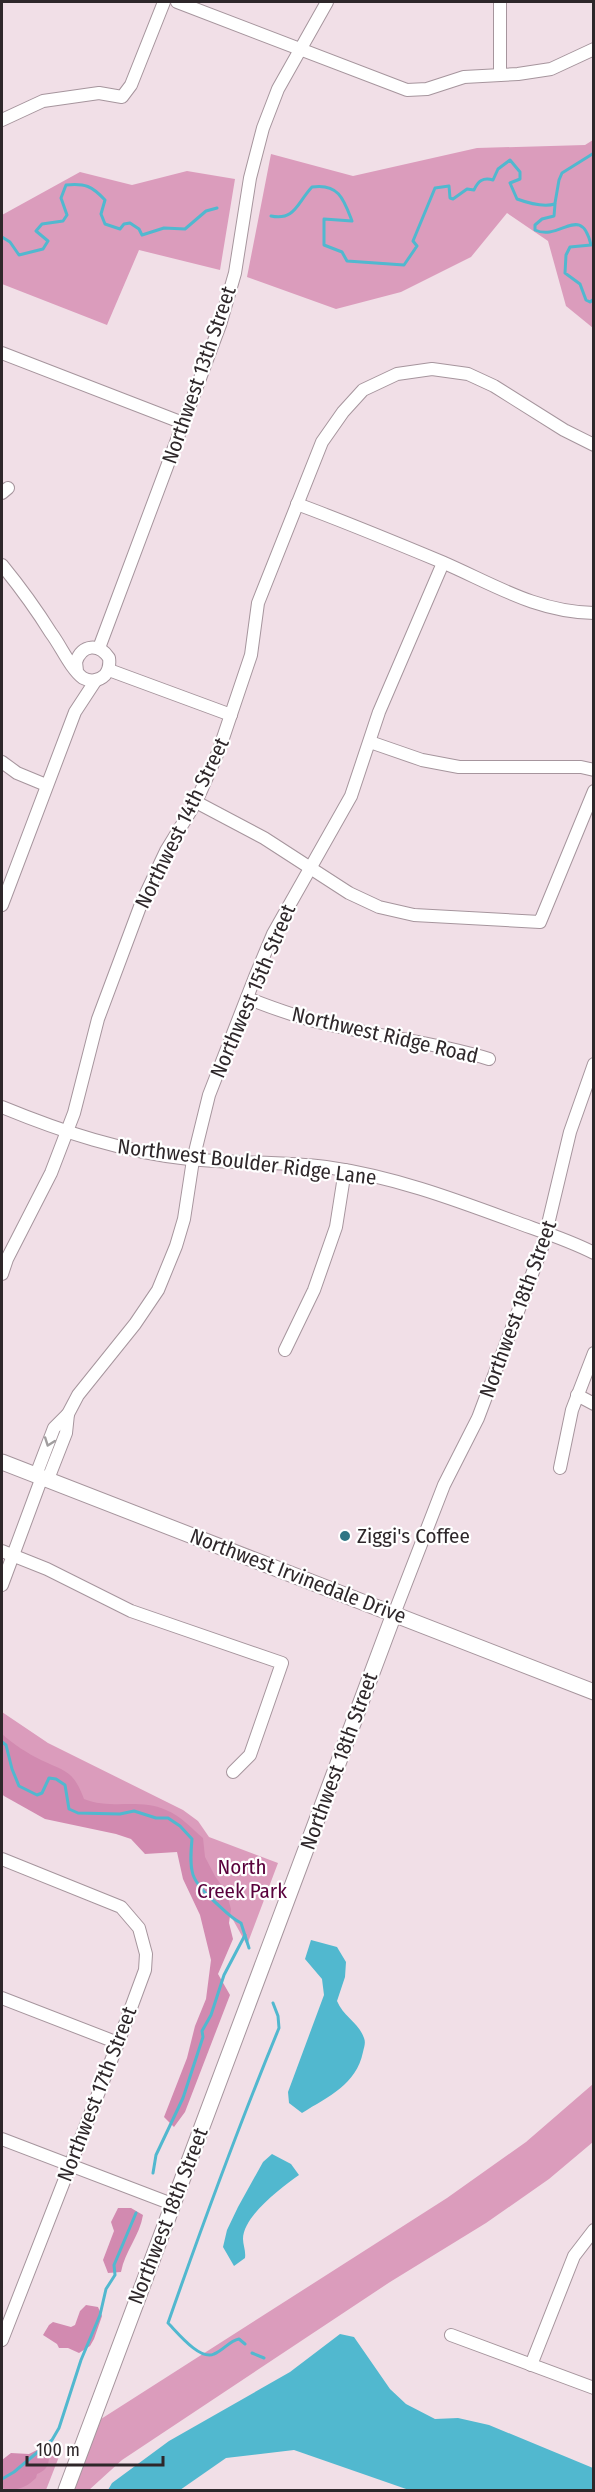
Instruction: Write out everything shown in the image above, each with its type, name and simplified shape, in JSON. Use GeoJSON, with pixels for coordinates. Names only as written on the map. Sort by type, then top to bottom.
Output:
{"type":"FeatureCollection","features":[{"type":"Feature","properties":{"kind":"main road","name":"Northwest Irvinedale Drive"},"geometry":{"type":"LineString","coordinates":[[2,1462],[594,1692]]}},
{"type":"Feature","properties":{"kind":"main road","name":"Northwest 18th Street"},"geometry":{"type":"LineString","coordinates":[[66,2490],[394,1614]]}},
{"type":"Feature","properties":{"kind":"street"},"geometry":{"type":"LineString","coordinates":[[2,120],[43,101],[99,93],[122,97],[131,85],[164,2]]}},
{"type":"Feature","properties":{"kind":"street"},"geometry":{"type":"LineString","coordinates":[[177,2],[407,90],[427,89],[464,77],[518,74],[551,69],[594,49]]}},
{"type":"Feature","properties":{"kind":"street","name":"Northwest 13th Street"},"geometry":{"type":"LineString","coordinates":[[99,648],[220,325],[232,284],[250,178],[263,128],[278,89],[327,2]]}},
{"type":"Feature","properties":{"kind":"street"},"geometry":{"type":"LineString","coordinates":[[500,2],[500,74]]}},
{"type":"Feature","properties":{"kind":"street"},"geometry":{"type":"LineString","coordinates":[[2,352],[183,423]]}},
{"type":"Feature","properties":{"kind":"street","name":"Northwest 14th Street"},"geometry":{"type":"LineString","coordinates":[[2,1274],[7,1259],[47,1182],[67,1131],[98,1019],[141,904],[166,852],[196,802],[231,715],[251,655],[258,603],[297,504],[322,442],[343,411],[363,390],[397,374],[432,369],[468,374],[494,386],[564,430],[594,445]]}},
{"type":"Feature","properties":{"kind":"street"},"geometry":{"type":"LineString","coordinates":[[297,504],[443,563],[536,604],[569,612],[594,613]]}},
{"type":"Feature","properties":{"kind":"street","name":"Northwest 15th Street"},"geometry":{"type":"LineString","coordinates":[[2,1585],[7,1553],[42,1477],[54,1428],[68,1414],[78,1395],[135,1324],[158,1290],[184,1219],[193,1160],[209,1095],[247,998],[273,934],[351,796],[379,712],[443,563]]}},
{"type":"Feature","properties":{"kind":"street"},"geometry":{"type":"LineString","coordinates":[[2,565],[78,672],[87,680],[104,677],[109,670],[109,658],[99,648],[84,649],[65,644],[52,634]]}},
{"type":"Feature","properties":{"kind":"street"},"geometry":{"type":"LineString","coordinates":[[75,712],[78,672],[76,662],[84,649]]}},
{"type":"Feature","properties":{"kind":"street"},"geometry":{"type":"LineString","coordinates":[[109,670],[231,715]]}},
{"type":"Feature","properties":{"kind":"street"},"geometry":{"type":"LineString","coordinates":[[2,905],[75,712],[96,680]]}},
{"type":"Feature","properties":{"kind":"street"},"geometry":{"type":"LineString","coordinates":[[370,742],[422,760],[459,767],[581,767],[594,770]]}},
{"type":"Feature","properties":{"kind":"street"},"geometry":{"type":"LineString","coordinates":[[2,762],[17,773],[46,785]]}},
{"type":"Feature","properties":{"kind":"street"},"geometry":{"type":"LineString","coordinates":[[196,802],[264,838],[349,893],[388,909],[414,915],[540,922],[594,790]]}},
{"type":"Feature","properties":{"kind":"street","name":"Northwest Ridge Road"},"geometry":{"type":"LineString","coordinates":[[247,998],[328,1025],[442,1047],[489,1059]]}},
{"type":"Feature","properties":{"kind":"street","name":"Northwest 18th Street"},"geometry":{"type":"LineString","coordinates":[[394,1614],[444,1485],[478,1418],[547,1234],[570,1132],[594,1064]]}},
{"type":"Feature","properties":{"kind":"street","name":"Northwest Boulder Ridge Lane"},"geometry":{"type":"LineString","coordinates":[[2,1107],[127,1150],[193,1160],[264,1161],[345,1170],[407,1184],[594,1253]]}},
{"type":"Feature","properties":{"kind":"street"},"geometry":{"type":"LineString","coordinates":[[285,1350],[314,1290],[333,1237],[345,1170]]}},
{"type":"Feature","properties":{"kind":"street"},"geometry":{"type":"LineString","coordinates":[[560,1468],[572,1410],[594,1353]]}},
{"type":"Feature","properties":{"kind":"street"},"geometry":{"type":"LineString","coordinates":[[577,1395],[594,1404]]}},
{"type":"Feature","properties":{"kind":"street"},"geometry":{"type":"LineString","coordinates":[[7,1553],[47,1569],[97,1596],[153,1620],[282,1663],[250,1755],[233,1772]]}},
{"type":"Feature","properties":{"kind":"street","name":"Northwest 17th Street"},"geometry":{"type":"LineString","coordinates":[[2,1859],[121,1907],[134,1920],[143,1936],[147,1954],[145,1970],[118,2043],[2,2340]]}},
{"type":"Feature","properties":{"kind":"street"},"geometry":{"type":"LineString","coordinates":[[2,1998],[118,2043]]}},
{"type":"Feature","properties":{"kind":"street"},"geometry":{"type":"LineString","coordinates":[[2,2139],[172,2204]]}},
{"type":"Feature","properties":{"kind":"street"},"geometry":{"type":"LineString","coordinates":[[531,2365],[574,2256],[594,2230]]}},
{"type":"Feature","properties":{"kind":"street"},"geometry":{"type":"LineString","coordinates":[[451,2335],[594,2388]]}},
{"type":"Feature","properties":{"kind":"green space"},"geometry":{"type":"Polygon","coordinates":[[[593,140],[593,328],[566,306],[548,241],[507,213],[471,257],[401,292],[336,309],[247,277],[271,154],[353,176],[477,148],[585,145],[593,140]]]}},
{"type":"Feature","properties":{"kind":"green space"},"geometry":{"type":"Polygon","coordinates":[[[187,171],[235,179],[220,270],[139,250],[107,325],[2,284],[2,215],[80,172],[132,185],[187,171]]]}},
{"type":"Feature","properties":{"kind":"green space","name":"North Creek Park"},"geometry":{"type":"Polygon","coordinates":[[[2,1712],[48,1743],[183,1810],[198,1821],[209,1837],[278,1863],[247,1945],[187,1837],[97,1810],[2,1747],[2,1712]]]}},
{"type":"Feature","properties":{"kind":"green space"},"geometry":{"type":"Polygon","coordinates":[[[593,2084],[593,2142],[549,2179],[486,2223],[390,2282],[122,2460],[89,2490],[73,2490],[101,2419],[447,2198],[526,2142],[593,2084]]]}},
{"type":"Feature","properties":{"kind":"green space"},"geometry":{"type":"Polygon","coordinates":[[[62,2449],[46,2490],[2,2490],[2,2488],[62,2449]]]}},
{"type":"Feature","properties":{"kind":"shaded area"},"geometry":{"type":"Polygon","coordinates":[[[2,1734],[25,1751],[68,1773],[76,1782],[84,1799],[105,1804],[146,1805],[166,1810],[203,1838],[205,1857],[226,1892],[231,1909],[229,1923],[233,1939],[218,1974],[230,1995],[185,2112],[174,2127],[164,2117],[187,2058],[195,2026],[206,1999],[211,1960],[200,1915],[183,1879],[177,1852],[145,1854],[131,1839],[45,1819],[4,1796],[2,1794],[2,1734]]]}},
{"type":"Feature","properties":{"kind":"shaded area"},"geometry":{"type":"Polygon","coordinates":[[[118,2208],[131,2208],[143,2215],[121,2272],[108,2273],[103,2260],[114,2231],[111,2222],[118,2208]]]}},
{"type":"Feature","properties":{"kind":"shaded area"},"geometry":{"type":"Polygon","coordinates":[[[86,2305],[98,2307],[102,2316],[90,2346],[79,2353],[68,2348],[59,2348],[57,2344],[43,2335],[53,2322],[71,2327],[75,2325],[80,2311],[86,2305]]]}},
{"type":"Feature","properties":{"kind":"shaded area"},"geometry":{"type":"Polygon","coordinates":[[[37,2450],[49,2457],[44,2470],[24,2487],[11,2490],[2,2488],[2,2460],[11,2453],[29,2454],[37,2450]]]}},
{"type":"Feature","properties":{"kind":"water"},"geometry":{"type":"Polygon","coordinates":[[[311,1940],[337,1947],[346,1962],[345,1977],[337,2001],[362,2033],[365,2043],[359,2063],[348,2081],[302,2113],[289,2103],[288,2092],[324,1995],[322,1979],[305,1959],[311,1940]]]}},
{"type":"Feature","properties":{"kind":"water"},"geometry":{"type":"Polygon","coordinates":[[[272,2154],[291,2164],[299,2175],[265,2203],[249,2221],[243,2239],[245,2258],[234,2266],[223,2247],[227,2230],[263,2162],[272,2154]]]}},
{"type":"Feature","properties":{"kind":"water"},"geometry":{"type":"Polygon","coordinates":[[[340,2334],[354,2337],[390,2389],[406,2404],[435,2419],[458,2418],[489,2425],[593,2468],[593,2490],[409,2490],[294,2450],[226,2458],[180,2490],[108,2490],[112,2483],[169,2441],[290,2372],[340,2334]]]}},
{"type":"Feature","properties":{"kind":"waterway"},"geometry":{"type":"LineString","coordinates":[[555,203],[562,173],[594,153]]}},
{"type":"Feature","properties":{"kind":"waterway"},"geometry":{"type":"LineString","coordinates":[[271,216],[279,217],[291,213],[312,187],[329,188],[343,200],[352,221],[324,219],[324,245],[342,252],[347,261],[404,265],[417,246],[413,241],[435,188],[449,186],[450,198],[453,199],[467,189],[474,190],[481,180],[493,180],[498,169],[510,160],[520,172],[520,179],[510,183],[517,199],[541,205],[555,204],[554,216],[542,219],[535,225],[535,230],[553,231],[575,225],[582,226],[587,233],[591,245],[570,247],[566,255],[565,273],[580,284],[586,300],[590,302],[594,299]]}},
{"type":"Feature","properties":{"kind":"waterway"},"geometry":{"type":"LineString","coordinates":[[2,237],[10,242],[19,255],[43,249],[48,241],[36,231],[42,224],[63,221],[67,215],[61,198],[66,185],[83,185],[96,191],[105,200],[101,214],[105,224],[120,229],[124,224],[130,223],[139,229],[142,235],[164,228],[185,229],[206,211],[217,208]]}},
{"type":"Feature","properties":{"kind":"waterway"},"geometry":{"type":"LineString","coordinates":[[2,1742],[6,1745],[19,1786],[37,1795],[42,1793],[49,1778],[56,1779],[65,1785],[69,1809],[78,1813],[120,1814],[134,1811],[156,1818],[168,1818],[180,1826],[192,1839],[191,1868],[196,1881],[200,1888],[241,1923],[249,1948]]}},
{"type":"Feature","properties":{"kind":"waterway"},"geometry":{"type":"LineString","coordinates":[[153,2173],[156,2155],[183,2098],[203,2037],[202,2031],[211,2015],[224,1975],[245,1935]]}},
{"type":"Feature","properties":{"kind":"waterway"},"geometry":{"type":"LineString","coordinates":[[245,2344],[239,2339],[214,2354],[208,2355],[196,2350],[168,2323],[222,2174],[279,2028],[278,2016],[273,2003]]}},
{"type":"Feature","properties":{"kind":"waterway"},"geometry":{"type":"LineString","coordinates":[[2,2479],[14,2472],[52,2440],[59,2428],[81,2360],[100,2315],[106,2289],[115,2275],[114,2265],[136,2213]]}},
{"type":"Feature","properties":{"kind":"waterway"},"geometry":{"type":"LineString","coordinates":[[252,2353],[264,2358]]}},
{"type":"Feature","properties":{"kind":"place","name":"Ziggi's Coffee"},"geometry":{"type":"Point","coordinates":[345,1536]}}]}
